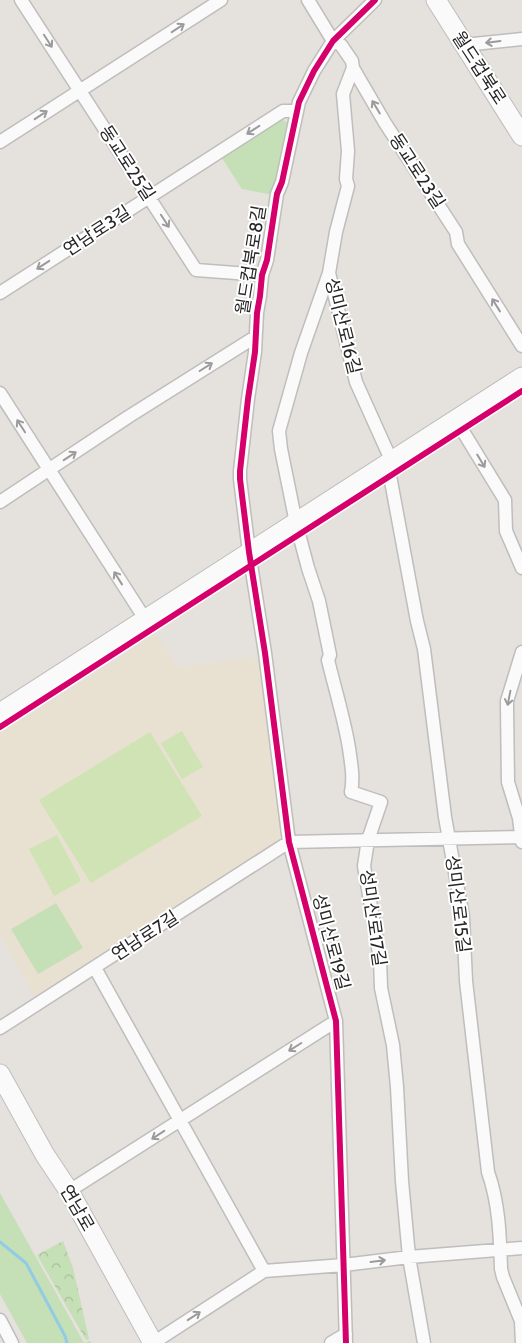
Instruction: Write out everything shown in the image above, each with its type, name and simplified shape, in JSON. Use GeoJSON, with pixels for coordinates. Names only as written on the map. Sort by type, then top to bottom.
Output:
{"type":"FeatureCollection","features":[{"type":"Feature","properties":{"kind":"street","name":"동교로25길"},"geometry":{"type":"LineString","coordinates":[[21,0],[196,270],[262,274]]}},
{"type":"Feature","properties":{"kind":"street"},"geometry":{"type":"LineString","coordinates":[[0,142],[221,0]]}},
{"type":"Feature","properties":{"kind":"street","name":"동교로23길"},"geometry":{"type":"LineString","coordinates":[[308,0],[333,41],[341,44],[352,61],[353,68],[385,123],[456,232],[458,244],[522,346]]}},
{"type":"Feature","properties":{"kind":"street","name":"월드컵북로8길"},"geometry":{"type":"LineString","coordinates":[[249,552],[240,470],[255,352],[262,274],[267,260],[277,194],[282,182],[299,102],[314,71],[333,41],[375,0]]}},
{"type":"Feature","properties":{"kind":"street","name":"월드컵북로"},"geometry":{"type":"LineString","coordinates":[[436,0],[522,136]]}},
{"type":"Feature","properties":{"kind":"street"},"geometry":{"type":"LineString","coordinates":[[464,46],[522,39]]}},
{"type":"Feature","properties":{"kind":"street","name":"성미산로16길"},"geometry":{"type":"LineString","coordinates":[[353,68],[343,94],[348,151],[346,179],[348,186],[336,232],[329,272],[356,382],[390,463]]}},
{"type":"Feature","properties":{"kind":"street","name":"연남로3길"},"geometry":{"type":"LineString","coordinates":[[0,293],[282,111],[297,111]]}},
{"type":"Feature","properties":{"kind":"street"},"geometry":{"type":"LineString","coordinates":[[296,523],[279,431],[300,353],[329,272]]}},
{"type":"Feature","properties":{"kind":"street"},"geometry":{"type":"LineString","coordinates":[[0,502],[255,337]]}},
{"type":"Feature","properties":{"kind":"street"},"geometry":{"type":"LineString","coordinates":[[0,713],[522,376]]}},
{"type":"Feature","properties":{"kind":"street"},"geometry":{"type":"LineString","coordinates":[[0,394],[145,619]]}},
{"type":"Feature","properties":{"kind":"street"},"geometry":{"type":"LineString","coordinates":[[456,420],[505,500],[506,531],[522,568]]}},
{"type":"Feature","properties":{"kind":"street","name":"성미산로15길"},"geometry":{"type":"LineString","coordinates":[[390,463],[417,620],[424,648],[445,817],[463,917],[466,981],[472,1042],[488,1172],[494,1189],[497,1212],[501,1269],[521,1321],[522,1343]]}},
{"type":"Feature","properties":{"kind":"street","name":"성미산로17길"},"geometry":{"type":"LineString","coordinates":[[296,523],[319,601],[330,655],[328,660],[346,729],[353,772],[351,792],[381,802],[368,840],[364,866],[380,959],[381,988],[393,1046],[409,1257],[424,1343]]}},
{"type":"Feature","properties":{"kind":"street","name":"성미산로19길"},"geometry":{"type":"LineString","coordinates":[[249,552],[265,653],[289,842],[336,1021],[346,1338]]}},
{"type":"Feature","properties":{"kind":"street"},"geometry":{"type":"LineString","coordinates":[[522,652],[507,707],[508,782],[519,818],[522,842]]}},
{"type":"Feature","properties":{"kind":"street"},"geometry":{"type":"LineString","coordinates":[[289,842],[522,837]]}},
{"type":"Feature","properties":{"kind":"street","name":"연남로7길"},"geometry":{"type":"LineString","coordinates":[[0,1028],[289,842]]}},
{"type":"Feature","properties":{"kind":"street"},"geometry":{"type":"LineString","coordinates":[[95,968],[264,1272]]}},
{"type":"Feature","properties":{"kind":"street"},"geometry":{"type":"LineString","coordinates":[[69,1191],[336,1021]]}},
{"type":"Feature","properties":{"kind":"street","name":"연남로"},"geometry":{"type":"LineString","coordinates":[[0,1074],[45,1155],[69,1191],[153,1343]]}},
{"type":"Feature","properties":{"kind":"street"},"geometry":{"type":"LineString","coordinates":[[153,1343],[264,1272],[409,1257],[522,1248]]}},
{"type":"Feature","properties":{"kind":"street"},"geometry":{"type":"LineString","coordinates":[[0,1320],[12,1343]]}},
{"type":"Feature","properties":{"kind":"street"},"geometry":{"type":"LineString","coordinates":[[331,1343],[346,1338]]}},
{"type":"Feature","properties":{"kind":"shaded area"},"geometry":{"type":"Polygon","coordinates":[[[156,634],[177,667],[254,657],[260,662],[283,838],[35,998],[0,935],[0,734],[156,634]]]}},
{"type":"Feature","properties":{"kind":"green space"},"geometry":{"type":"Polygon","coordinates":[[[282,119],[289,124],[274,195],[242,189],[222,158],[282,119]]]}},
{"type":"Feature","properties":{"kind":"green space"},"geometry":{"type":"Polygon","coordinates":[[[182,731],[203,767],[182,779],[161,743],[182,731]]]}},
{"type":"Feature","properties":{"kind":"green space"},"geometry":{"type":"Polygon","coordinates":[[[150,732],[202,816],[91,883],[39,800],[150,732]]]}},
{"type":"Feature","properties":{"kind":"green space"},"geometry":{"type":"Polygon","coordinates":[[[57,835],[81,881],[54,896],[29,849],[57,835]]]}},
{"type":"Feature","properties":{"kind":"green space"},"geometry":{"type":"Polygon","coordinates":[[[56,903],[83,948],[38,974],[11,929],[56,903]]]}},
{"type":"Feature","properties":{"kind":"green space"},"geometry":{"type":"Polygon","coordinates":[[[0,1193],[84,1343],[27,1343],[0,1294],[0,1193]]]}},
{"type":"Feature","properties":{"kind":"green space"},"geometry":{"type":"Polygon","coordinates":[[[63,1241],[73,1268],[89,1339],[86,1340],[37,1255],[63,1241]]]}},
{"type":"Feature","properties":{"kind":"waterway"},"geometry":{"type":"LineString","coordinates":[[0,1242],[26,1263],[67,1343]]}},
{"type":"Feature","properties":{"kind":"cycle path"},"geometry":{"type":"LineString","coordinates":[[346,1343],[336,1021],[289,842],[265,653],[249,552],[240,471],[255,352],[257,313],[262,275],[267,260],[277,194],[282,182],[299,102],[314,71],[333,41],[375,0]]}},
{"type":"Feature","properties":{"kind":"cycle path"},"geometry":{"type":"LineString","coordinates":[[0,727],[522,391]]}}]}
